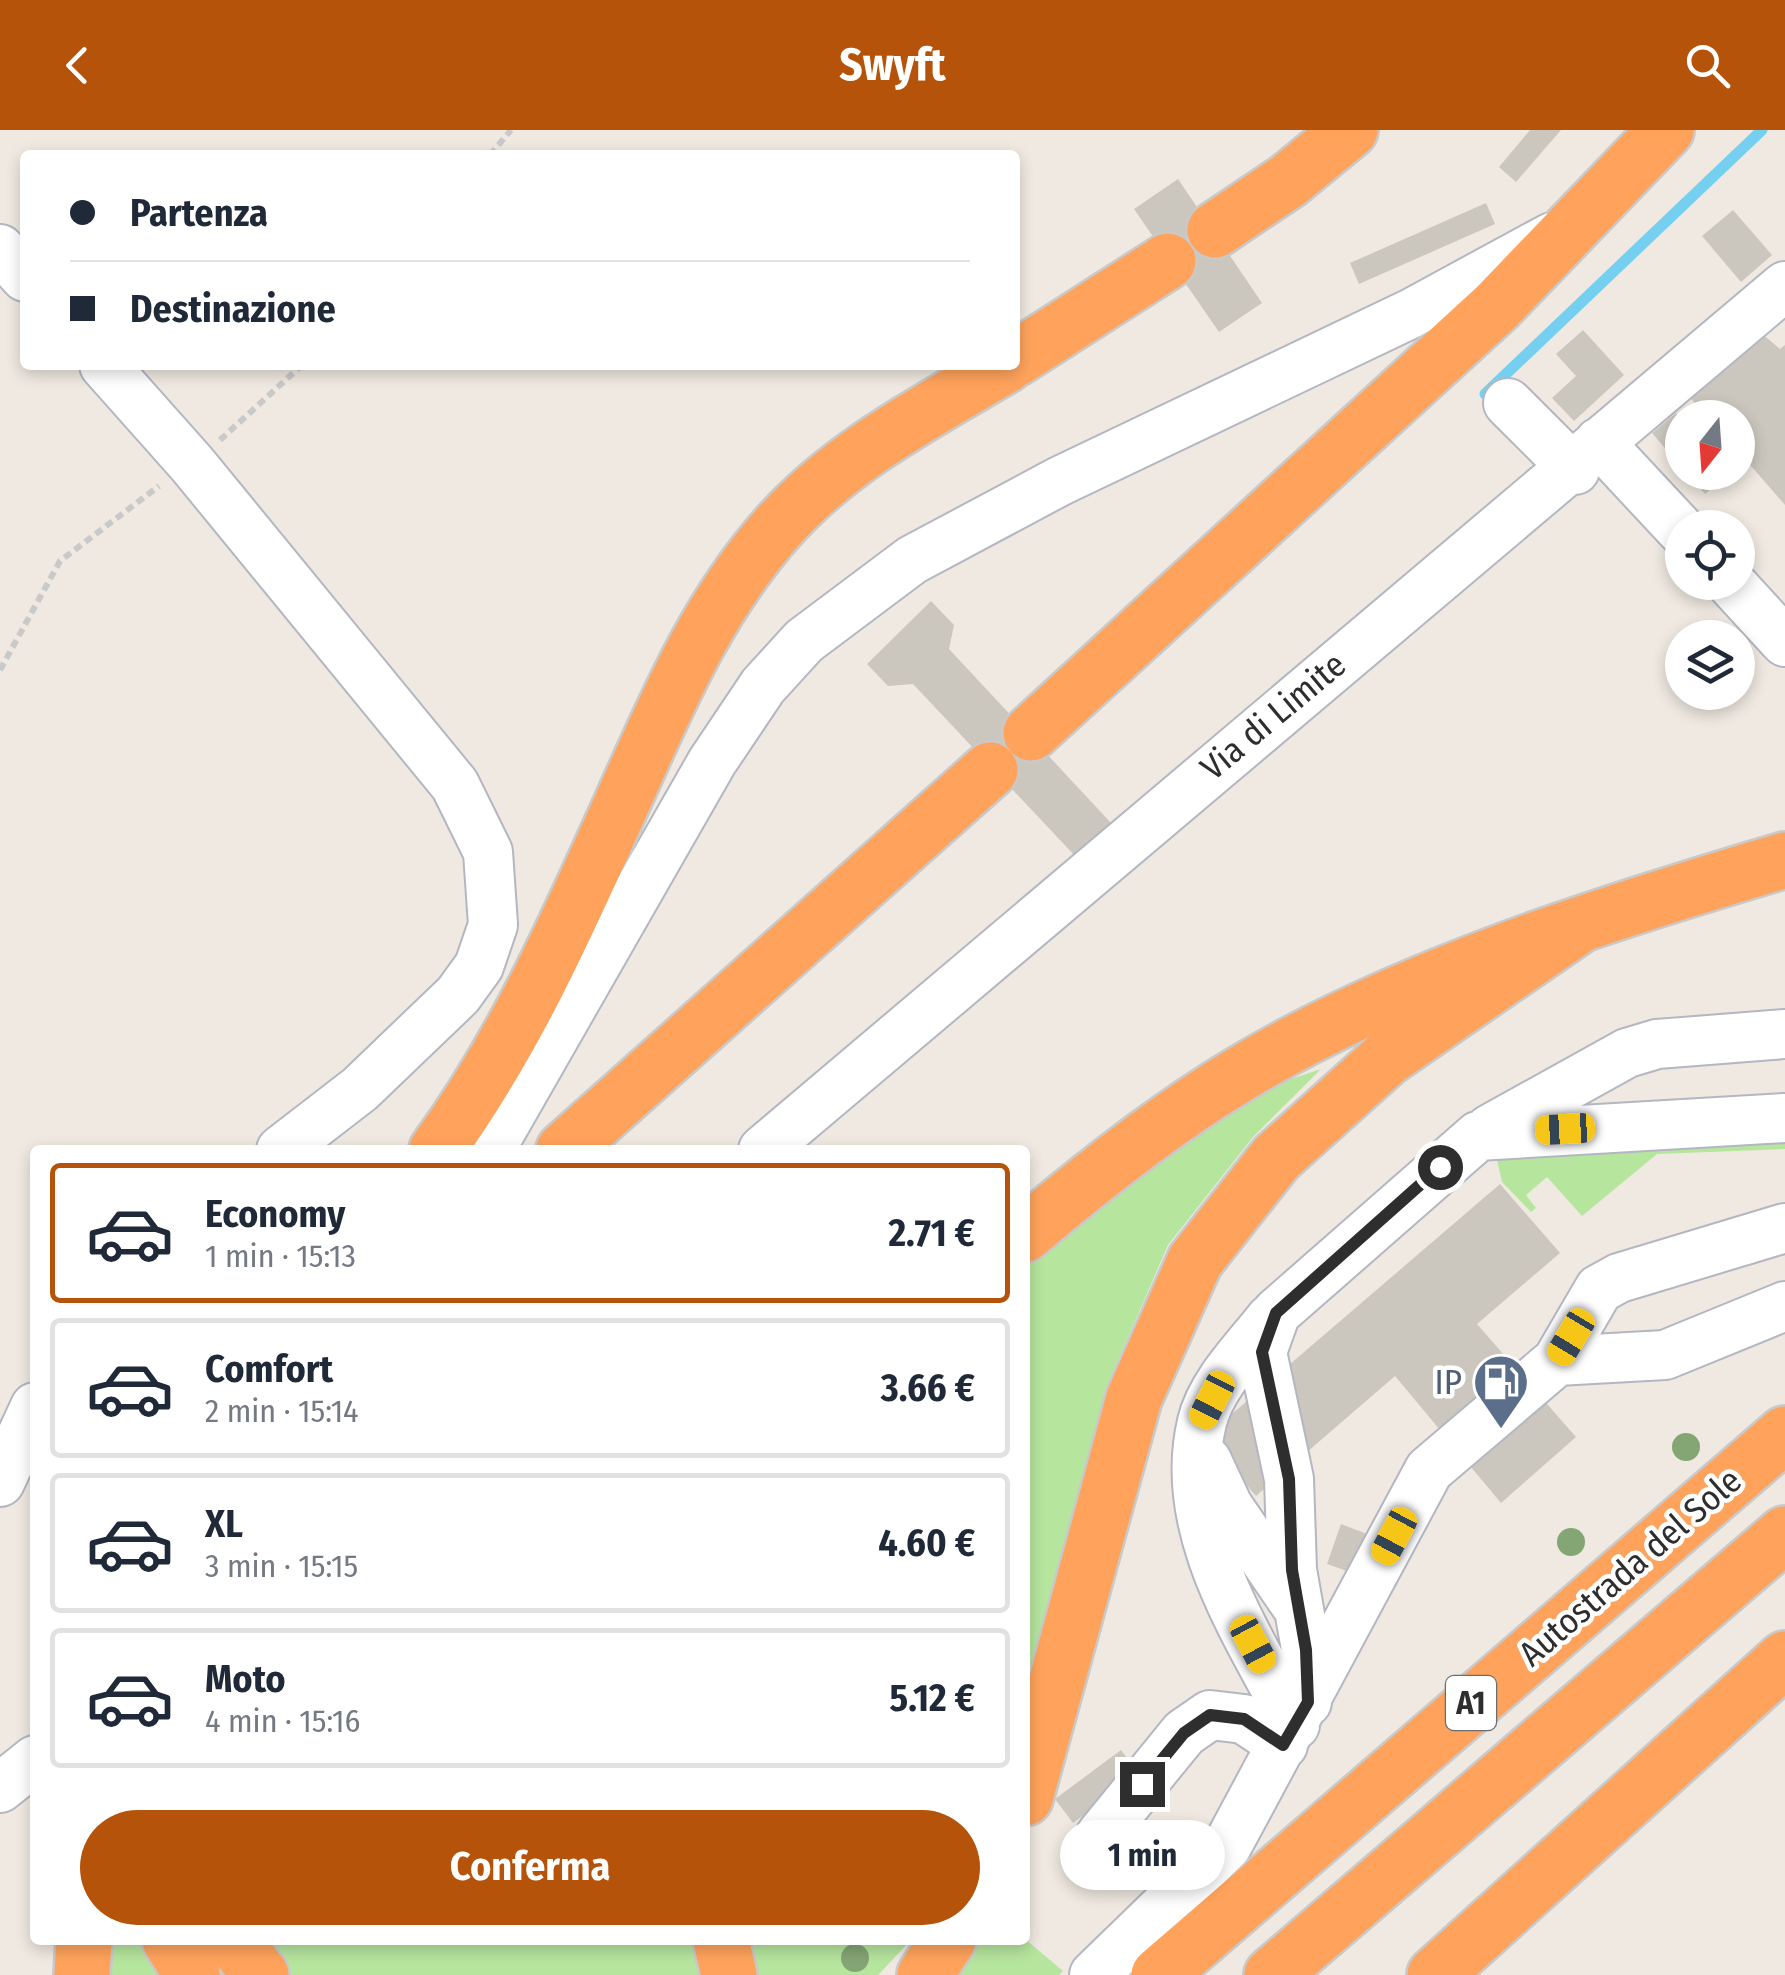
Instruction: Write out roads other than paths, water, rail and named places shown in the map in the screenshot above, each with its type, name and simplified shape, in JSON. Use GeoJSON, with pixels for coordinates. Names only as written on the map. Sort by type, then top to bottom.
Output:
{"type":"FeatureCollection","features":[{"type":"Feature","properties":{"kind":"highway"},"geometry":{"type":"LineString","coordinates":[[1215,230],[1288,182],[1350,130]]}},
{"type":"Feature","properties":{"kind":"highway"},"geometry":{"type":"LineString","coordinates":[[1031,733],[1496,307],[1666,130]]}},
{"type":"Feature","properties":{"kind":"highway"},"geometry":{"type":"LineString","coordinates":[[1020,356],[1168,261]]}},
{"type":"Feature","properties":{"kind":"highway"},"geometry":{"type":"LineString","coordinates":[[441,1145],[473,1100],[548,966],[672,692],[741,571],[781,524],[859,452],[998,370]]}},
{"type":"Feature","properties":{"kind":"highway"},"geometry":{"type":"LineString","coordinates":[[570,1145],[990,770]]}},
{"type":"Feature","properties":{"kind":"highway"},"geometry":{"type":"LineString","coordinates":[[1030,1230],[1076,1191],[1239,1075],[1380,1003],[1576,926],[1785,860]]}},
{"type":"Feature","properties":{"kind":"highway"},"geometry":{"type":"LineString","coordinates":[[1030,1780],[1134,1398],[1195,1261],[1276,1158],[1386,1058],[1576,926]]}},
{"type":"Feature","properties":{"kind":"highway","name":"Autostrada del Sole"},"geometry":{"type":"LineString","coordinates":[[1159,1975],[1785,1434]]}},
{"type":"Feature","properties":{"kind":"highway","name":"A1"},"geometry":{"type":"LineString","coordinates":[[1272,1975],[1785,1534]]}},
{"type":"Feature","properties":{"kind":"highway"},"geometry":{"type":"LineString","coordinates":[[1714,1720],[1785,1644]]}},
{"type":"Feature","properties":{"kind":"highway"},"geometry":{"type":"LineString","coordinates":[[1435,1975],[1785,1659]]}},
{"type":"Feature","properties":{"kind":"highway"},"geometry":{"type":"LineString","coordinates":[[82,1975],[84,1945]]}},
{"type":"Feature","properties":{"kind":"highway"},"geometry":{"type":"LineString","coordinates":[[173,1945],[192,1975]]}},
{"type":"Feature","properties":{"kind":"highway"},"geometry":{"type":"LineString","coordinates":[[236,1945],[261,1975]]}},
{"type":"Feature","properties":{"kind":"highway"},"geometry":{"type":"LineString","coordinates":[[722,1945],[729,1975]]}},
{"type":"Feature","properties":{"kind":"highway"},"geometry":{"type":"LineString","coordinates":[[925,1975],[945,1945]]}},
{"type":"Feature","properties":{"kind":"street"},"geometry":{"type":"LineString","coordinates":[[493,1145],[712,762],[764,686],[804,641],[912,560],[1060,481],[1410,314],[1576,224]]}},
{"type":"Feature","properties":{"kind":"street"},"geometry":{"type":"LineString","coordinates":[[0,248],[20,270]]}},
{"type":"Feature","properties":{"kind":"street","name":"Via di Limite"},"geometry":{"type":"LineString","coordinates":[[769,1145],[1785,286]]}},
{"type":"Feature","properties":{"kind":"street"},"geometry":{"type":"LineString","coordinates":[[108,370],[192,464],[455,786],[488,852],[493,925],[480,966],[458,994],[360,1089],[287,1145]]}},
{"type":"Feature","properties":{"kind":"street"},"geometry":{"type":"LineString","coordinates":[[1508,403],[1665,519]]}},
{"type":"Feature","properties":{"kind":"street"},"geometry":{"type":"LineString","coordinates":[[1746,600],[1785,642]]}},
{"type":"Feature","properties":{"kind":"street"},"geometry":{"type":"LineString","coordinates":[[1295,1724],[1208,1552],[1196,1472],[1202,1419],[1223,1380],[1276,1313],[1478,1136],[1627,1053],[1657,1044],[1785,1034]]}},
{"type":"Feature","properties":{"kind":"street"},"geometry":{"type":"LineString","coordinates":[[1478,1136],[1785,1118]]}},
{"type":"Feature","properties":{"kind":"street"},"geometry":{"type":"LineString","coordinates":[[1094,1975],[1144,1931],[1227,1846],[1429,1470],[1557,1361],[1599,1289],[1619,1278],[1785,1228]]}},
{"type":"Feature","properties":{"kind":"street"},"geometry":{"type":"LineString","coordinates":[[1557,1361],[1665,1355],[1785,1306]]}},
{"type":"Feature","properties":{"kind":"street"},"geometry":{"type":"LineString","coordinates":[[1276,1313],[1262,1352],[1289,1479],[1292,1570],[1298,1612],[1295,1724]]}},
{"type":"Feature","properties":{"kind":"street"},"geometry":{"type":"LineString","coordinates":[[0,1482],[30,1418]]}},
{"type":"Feature","properties":{"kind":"street"},"geometry":{"type":"LineString","coordinates":[[1201,1434],[1211,1472],[1228,1506],[1298,1612]]}},
{"type":"Feature","properties":{"kind":"street"},"geometry":{"type":"LineString","coordinates":[[1100,1836],[1184,1733],[1210,1715],[1295,1724]]}},
{"type":"Feature","properties":{"kind":"street"},"geometry":{"type":"LineString","coordinates":[[0,1788],[30,1764]]}},
{"type":"Feature","properties":{"kind":"waterway"},"geometry":{"type":"LineString","coordinates":[[1485,394],[1762,130]]}},
{"type":"Feature","properties":{"kind":"place","name":"IP"},"geometry":{"type":"Point","coordinates":[1501,1431]}}]}
